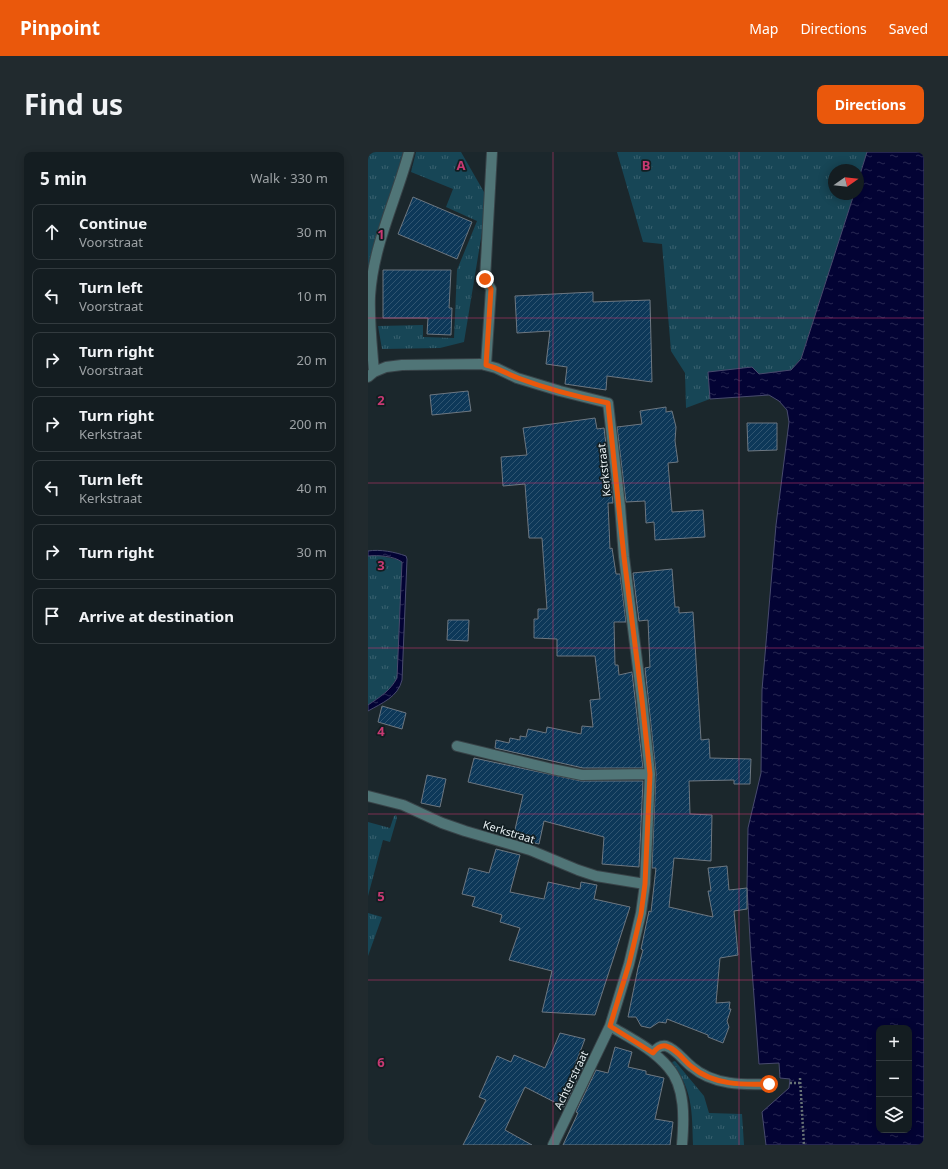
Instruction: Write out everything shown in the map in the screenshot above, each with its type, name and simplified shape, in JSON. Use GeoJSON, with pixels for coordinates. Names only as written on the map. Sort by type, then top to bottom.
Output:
{"type":"FeatureCollection","features":[{"type":"Feature","properties":{"kind":"street"},"geometry":{"type":"LineString","coordinates":[[371,375],[370,296],[373,276],[380,242],[409,152]]}},
{"type":"Feature","properties":{"kind":"street"},"geometry":{"type":"LineString","coordinates":[[486,365],[491,289],[485,279],[492,152]]}},
{"type":"Feature","properties":{"kind":"street","name":"Kerkstraat"},"geometry":{"type":"LineString","coordinates":[[371,375],[386,367],[402,365],[481,364],[496,368],[517,378],[567,393],[608,403],[624,557],[650,774],[645,884],[641,914],[629,964],[610,1026]]}},
{"type":"Feature","properties":{"kind":"street"},"geometry":{"type":"LineString","coordinates":[[457,746],[582,775],[650,774]]}},
{"type":"Feature","properties":{"kind":"street","name":"Kerkstraat"},"geometry":{"type":"LineString","coordinates":[[368,796],[403,805],[442,823],[530,850],[596,876],[645,884]]}},
{"type":"Feature","properties":{"kind":"street"},"geometry":{"type":"LineString","coordinates":[[610,1026],[653,1053],[668,1067],[677,1081],[682,1101],[682,1145]]}},
{"type":"Feature","properties":{"kind":"street","name":"Achterstraat"},"geometry":{"type":"LineString","coordinates":[[553,1145],[610,1026]]}},
{"type":"Feature","properties":{"kind":"street"},"geometry":{"type":"LineString","coordinates":[[653,1053],[658,1048],[663,1046],[672,1048],[693,1068],[707,1077],[724,1082],[746,1085],[769,1084]]}},
{"type":"Feature","properties":{"kind":"path"},"geometry":{"type":"LineString","coordinates":[[800,1078],[804,1145]]}},
{"type":"Feature","properties":{"kind":"path"},"geometry":{"type":"LineString","coordinates":[[790,1083],[800,1083]]}},
{"type":"Feature","properties":{"kind":"green space"},"geometry":{"type":"Polygon","coordinates":[[[368,152],[404,152],[368,275],[368,152]]]}},
{"type":"Feature","properties":{"kind":"green space"},"geometry":{"type":"Polygon","coordinates":[[[416,152],[461,152],[484,192],[484,220],[464,342],[440,348],[382,349],[378,326],[423,325],[423,337],[454,338],[457,270],[477,221],[446,207],[453,189],[411,172],[416,152]]]}},
{"type":"Feature","properties":{"kind":"green space"},"geometry":{"type":"Polygon","coordinates":[[[617,152],[867,152],[863,164],[828,164],[828,200],[852,200],[801,358],[791,370],[759,374],[708,372],[710,399],[686,408],[685,373],[671,351],[662,244],[643,242],[617,152]]]}},
{"type":"Feature","properties":{"kind":"green space"},"geometry":{"type":"Polygon","coordinates":[[[375,555],[400,560],[402,562],[397,678],[388,690],[368,705],[368,556],[375,555]]]}},
{"type":"Feature","properties":{"kind":"green space"},"geometry":{"type":"Polygon","coordinates":[[[396,815],[397,818],[390,842],[383,840],[368,896],[368,822],[390,828],[394,816],[396,815]]]}},
{"type":"Feature","properties":{"kind":"green space"},"geometry":{"type":"Polygon","coordinates":[[[368,913],[382,917],[368,956],[368,913]]]}},
{"type":"Feature","properties":{"kind":"green space"},"geometry":{"type":"Polygon","coordinates":[[[675,1061],[704,1096],[709,1113],[742,1114],[744,1145],[693,1145],[691,1111],[688,1092],[679,1072],[672,1062],[675,1061]]]}},
{"type":"Feature","properties":{"kind":"water"},"geometry":{"type":"Polygon","coordinates":[[[867,152],[924,152],[924,1145],[766,1145],[762,1112],[789,1088],[790,1079],[780,1078],[779,1063],[759,1064],[747,887],[748,828],[761,773],[762,690],[776,525],[789,422],[787,410],[779,401],[769,395],[710,399],[708,372],[752,367],[759,374],[791,370],[801,359],[852,200],[864,200],[863,164],[867,152]]]}},
{"type":"Feature","properties":{"kind":"water"},"geometry":{"type":"Polygon","coordinates":[[[377,550],[392,552],[406,556],[407,559],[402,680],[397,691],[389,699],[368,711],[368,705],[388,690],[397,678],[402,562],[395,558],[386,556],[368,556],[368,551],[377,550]]]}},
{"type":"Feature","properties":{"kind":"building"},"geometry":{"type":"Polygon","coordinates":[[[413,197],[472,222],[457,259],[398,234],[413,197]]]}},
{"type":"Feature","properties":{"kind":"building"},"geometry":{"type":"Polygon","coordinates":[[[383,270],[451,270],[449,308],[452,308],[451,335],[427,334],[428,318],[383,318],[383,270]]]}},
{"type":"Feature","properties":{"kind":"building"},"geometry":{"type":"Polygon","coordinates":[[[593,292],[593,302],[650,300],[652,382],[607,376],[606,390],[565,384],[567,367],[546,364],[550,331],[517,333],[515,296],[593,292]]]}},
{"type":"Feature","properties":{"kind":"building"},"geometry":{"type":"Polygon","coordinates":[[[468,391],[471,411],[432,415],[430,395],[468,391]]]}},
{"type":"Feature","properties":{"kind":"building"},"geometry":{"type":"Polygon","coordinates":[[[666,407],[666,412],[672,411],[676,427],[675,441],[678,462],[668,463],[672,512],[703,510],[705,537],[655,540],[654,522],[646,523],[645,501],[626,502],[617,427],[642,424],[640,411],[666,407]]]}},
{"type":"Feature","properties":{"kind":"building"},"geometry":{"type":"Polygon","coordinates":[[[595,418],[597,429],[604,428],[613,503],[608,503],[610,549],[612,548],[616,574],[620,574],[626,622],[614,622],[615,665],[618,665],[619,675],[632,672],[643,768],[583,768],[495,748],[496,740],[509,743],[510,738],[520,740],[520,736],[526,737],[528,729],[546,733],[547,727],[581,734],[582,726],[593,727],[590,700],[600,699],[595,656],[557,656],[557,639],[534,638],[534,619],[538,619],[538,609],[547,609],[542,538],[529,538],[525,484],[503,486],[501,457],[527,455],[523,428],[595,418]]]}},
{"type":"Feature","properties":{"kind":"building"},"geometry":{"type":"Polygon","coordinates":[[[747,423],[777,423],[777,450],[748,451],[747,423]]]}},
{"type":"Feature","properties":{"kind":"building"},"geometry":{"type":"Polygon","coordinates":[[[672,569],[675,607],[679,607],[679,613],[693,612],[701,740],[709,739],[710,758],[751,759],[750,784],[734,784],[734,780],[689,781],[690,814],[712,815],[711,861],[674,858],[669,907],[713,917],[708,891],[711,891],[708,868],[727,866],[729,890],[747,888],[747,909],[734,911],[738,955],[720,958],[716,1003],[730,1002],[729,1009],[731,1009],[727,1021],[729,1027],[723,1043],[708,1037],[708,1035],[667,1019],[666,1023],[659,1022],[650,1028],[641,1026],[636,1017],[628,1017],[643,950],[641,949],[649,911],[651,912],[656,868],[652,868],[656,773],[645,668],[650,667],[648,620],[639,621],[633,573],[672,569]]]}},
{"type":"Feature","properties":{"kind":"building"},"geometry":{"type":"Polygon","coordinates":[[[448,620],[469,620],[468,641],[447,640],[448,620]]]}},
{"type":"Feature","properties":{"kind":"building"},"geometry":{"type":"Polygon","coordinates":[[[382,706],[406,713],[402,729],[378,722],[382,706]]]}},
{"type":"Feature","properties":{"kind":"building"},"geometry":{"type":"Polygon","coordinates":[[[474,758],[581,781],[643,781],[639,867],[602,864],[604,837],[544,821],[539,844],[513,838],[523,795],[468,782],[474,758]]]}},
{"type":"Feature","properties":{"kind":"building"},"geometry":{"type":"Polygon","coordinates":[[[427,775],[446,779],[440,807],[421,803],[427,775]]]}},
{"type":"Feature","properties":{"kind":"building"},"geometry":{"type":"Polygon","coordinates":[[[496,849],[520,855],[510,892],[544,899],[548,882],[580,889],[581,882],[597,885],[594,899],[630,907],[595,1015],[542,1012],[552,971],[509,960],[520,928],[500,922],[502,915],[472,906],[475,897],[462,894],[469,868],[489,873],[496,849]]]}},
{"type":"Feature","properties":{"kind":"building"},"geometry":{"type":"Polygon","coordinates":[[[560,1033],[585,1039],[575,1065],[583,1067],[564,1107],[525,1087],[505,1130],[532,1145],[463,1145],[486,1100],[479,1097],[497,1056],[511,1062],[514,1055],[545,1068],[560,1033]]]}},
{"type":"Feature","properties":{"kind":"building"},"geometry":{"type":"Polygon","coordinates":[[[615,1047],[632,1052],[628,1067],[646,1071],[646,1074],[664,1078],[655,1119],[673,1122],[670,1145],[563,1145],[578,1113],[576,1112],[596,1070],[608,1073],[615,1047]]]}},
{"type":"Feature","properties":{"kind":"route"},"geometry":{"type":"LineString","coordinates":[[485,279],[491,289],[486,365],[517,378],[608,403],[620,506],[624,557],[650,774],[645,884],[641,914],[629,964],[610,1026],[653,1053],[658,1048],[663,1046],[672,1048],[693,1068],[707,1077],[724,1082],[746,1085],[769,1084]]}}]}
